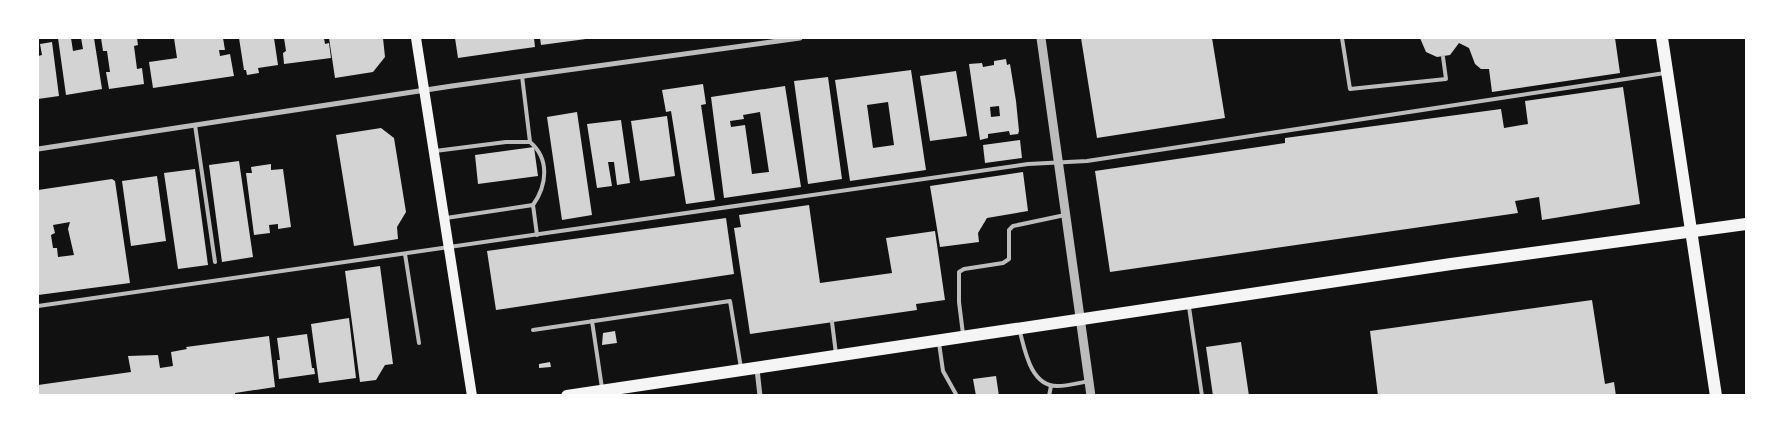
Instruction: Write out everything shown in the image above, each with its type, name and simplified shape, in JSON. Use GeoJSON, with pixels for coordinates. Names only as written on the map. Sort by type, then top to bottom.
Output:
{"type":"FeatureCollection","features":[{"type":"Feature","properties":{"kind":"main road"},"geometry":{"type":"LineString","coordinates":[[416,38],[446,218],[472,396]]}},
{"type":"Feature","properties":{"kind":"main road"},"geometry":{"type":"LineString","coordinates":[[1662,38],[1716,396]]}},
{"type":"Feature","properties":{"kind":"main road"},"geometry":{"type":"LineString","coordinates":[[567,396],[1451,264],[1746,224]]}},
{"type":"Feature","properties":{"kind":"street"},"geometry":{"type":"LineString","coordinates":[[38,149],[424,90],[800,38]]}},
{"type":"Feature","properties":{"kind":"street"},"geometry":{"type":"LineString","coordinates":[[1041,38],[1091,396]]}},
{"type":"Feature","properties":{"kind":"street"},"geometry":{"type":"LineString","coordinates":[[756,368],[760,396]]}},
{"type":"Feature","properties":{"kind":"lane"},"geometry":{"type":"LineString","coordinates":[[1342,38],[1350,89],[1446,79],[1443,57]]}},
{"type":"Feature","properties":{"kind":"lane"},"geometry":{"type":"LineString","coordinates":[[38,306],[1028,164],[1086,161],[1667,73]]}},
{"type":"Feature","properties":{"kind":"lane"},"geometry":{"type":"LineString","coordinates":[[522,76],[530,142]]}},
{"type":"Feature","properties":{"kind":"lane"},"geometry":{"type":"LineString","coordinates":[[194,125],[215,262]]}},
{"type":"Feature","properties":{"kind":"lane"},"geometry":{"type":"LineString","coordinates":[[434,151],[506,142],[530,142],[540,150],[544,174],[542,192],[533,206],[537,235]]}},
{"type":"Feature","properties":{"kind":"lane"},"geometry":{"type":"LineString","coordinates":[[446,218],[533,206]]}},
{"type":"Feature","properties":{"kind":"lane"},"geometry":{"type":"LineString","coordinates":[[964,337],[959,302],[959,272],[964,268],[1003,263],[1009,259],[1009,230],[1013,226],[1065,215]]}},
{"type":"Feature","properties":{"kind":"lane"},"geometry":{"type":"LineString","coordinates":[[406,254],[419,343]]}},
{"type":"Feature","properties":{"kind":"lane"},"geometry":{"type":"LineString","coordinates":[[533,330],[730,301],[741,370]]}},
{"type":"Feature","properties":{"kind":"lane"},"geometry":{"type":"LineString","coordinates":[[1188,304],[1202,396]]}},
{"type":"Feature","properties":{"kind":"lane"},"geometry":{"type":"LineString","coordinates":[[592,321],[602,390]]}},
{"type":"Feature","properties":{"kind":"lane"},"geometry":{"type":"LineString","coordinates":[[832,322],[837,356]]}},
{"type":"Feature","properties":{"kind":"lane"},"geometry":{"type":"LineString","coordinates":[[1019,329],[1032,369],[1051,386],[1089,381]]}},
{"type":"Feature","properties":{"kind":"lane"},"geometry":{"type":"LineString","coordinates":[[938,340],[943,371],[957,396]]}},
{"type":"Feature","properties":{"kind":"lane"},"geometry":{"type":"LineString","coordinates":[[1049,396],[1051,386]]}},
{"type":"Feature","properties":{"kind":"building"},"geometry":{"type":"Polygon","coordinates":[[[58,38],[71,38],[73,51],[83,49],[81,38],[94,38],[102,89],[66,95],[58,38]]]}},
{"type":"Feature","properties":{"kind":"building"},"geometry":{"type":"Polygon","coordinates":[[[101,38],[137,38],[138,45],[134,46],[137,69],[142,68],[144,84],[109,89],[106,72],[110,72],[107,51],[103,51],[101,38]]]}},
{"type":"Feature","properties":{"kind":"building"},"geometry":{"type":"Polygon","coordinates":[[[174,38],[223,38],[225,50],[219,50],[220,56],[230,54],[234,76],[153,88],[149,62],[177,58],[174,38]]]}},
{"type":"Feature","properties":{"kind":"building"},"geometry":{"type":"Polygon","coordinates":[[[239,38],[274,38],[278,65],[258,68],[259,73],[247,75],[246,70],[244,70],[239,38]]]}},
{"type":"Feature","properties":{"kind":"building"},"geometry":{"type":"Polygon","coordinates":[[[284,38],[324,38],[325,44],[329,43],[331,58],[284,64],[283,53],[286,51],[284,38]]]}},
{"type":"Feature","properties":{"kind":"building"},"geometry":{"type":"Polygon","coordinates":[[[329,38],[383,38],[385,57],[373,72],[335,78],[329,38]]]}},
{"type":"Feature","properties":{"kind":"building"},"geometry":{"type":"Polygon","coordinates":[[[455,38],[534,38],[535,47],[458,58],[455,38]]]}},
{"type":"Feature","properties":{"kind":"building"},"geometry":{"type":"Polygon","coordinates":[[[540,38],[586,38],[586,39],[541,45],[540,38]]]}},
{"type":"Feature","properties":{"kind":"building"},"geometry":{"type":"Polygon","coordinates":[[[1081,38],[1212,38],[1225,118],[1097,138],[1081,38]]]}},
{"type":"Feature","properties":{"kind":"building"},"geometry":{"type":"Polygon","coordinates":[[[1420,38],[1615,38],[1620,73],[1492,92],[1489,69],[1481,69],[1475,64],[1469,48],[1459,43],[1450,55],[1437,57],[1426,52],[1420,38]]]}},
{"type":"Feature","properties":{"kind":"building"},"geometry":{"type":"Polygon","coordinates":[[[52,42],[59,96],[38,99],[38,56],[42,55],[40,44],[52,42]]]}},
{"type":"Feature","properties":{"kind":"building"},"geometry":{"type":"Polygon","coordinates":[[[1006,59],[1007,65],[1010,64],[1019,131],[1018,134],[1010,135],[1009,131],[988,134],[988,138],[980,140],[969,64],[982,63],[983,67],[994,65],[994,61],[1006,59]],[[999,106],[990,107],[991,117],[1000,116],[999,106]]]}},
{"type":"Feature","properties":{"kind":"building"},"geometry":{"type":"Polygon","coordinates":[[[911,70],[926,170],[850,181],[835,80],[911,70]],[[888,102],[867,105],[873,148],[894,145],[888,102]]]}},
{"type":"Feature","properties":{"kind":"building"},"geometry":{"type":"Polygon","coordinates":[[[956,71],[967,136],[930,141],[920,76],[956,71]]]}},
{"type":"Feature","properties":{"kind":"building"},"geometry":{"type":"Polygon","coordinates":[[[828,77],[842,179],[808,184],[794,81],[828,77]]]}},
{"type":"Feature","properties":{"kind":"building"},"geometry":{"type":"Polygon","coordinates":[[[703,84],[706,104],[701,105],[715,200],[686,204],[671,111],[666,112],[662,90],[703,84]]]}},
{"type":"Feature","properties":{"kind":"building"},"geometry":{"type":"Polygon","coordinates":[[[785,86],[801,187],[724,198],[711,97],[785,86]],[[760,112],[743,115],[744,119],[730,121],[731,127],[745,125],[752,174],[769,172],[760,112]]]}},
{"type":"Feature","properties":{"kind":"building"},"geometry":{"type":"Polygon","coordinates":[[[1623,87],[1640,204],[1542,220],[1539,197],[1515,201],[1518,213],[1110,272],[1095,171],[1285,143],[1285,138],[1501,109],[1504,128],[1528,124],[1525,101],[1623,87]]]}},
{"type":"Feature","properties":{"kind":"building"},"geometry":{"type":"Polygon","coordinates":[[[577,112],[592,215],[562,220],[547,117],[577,112]]]}},
{"type":"Feature","properties":{"kind":"building"},"geometry":{"type":"Polygon","coordinates":[[[667,116],[675,176],[640,181],[631,121],[667,116]]]}},
{"type":"Feature","properties":{"kind":"building"},"geometry":{"type":"Polygon","coordinates":[[[621,120],[630,183],[617,185],[614,162],[608,162],[612,186],[597,188],[587,124],[621,120]]]}},
{"type":"Feature","properties":{"kind":"building"},"geometry":{"type":"Polygon","coordinates":[[[381,128],[394,138],[406,212],[397,227],[398,239],[354,246],[336,135],[381,128]]]}},
{"type":"Feature","properties":{"kind":"building"},"geometry":{"type":"Polygon","coordinates":[[[1020,140],[1022,158],[985,163],[983,145],[1020,140]]]}},
{"type":"Feature","properties":{"kind":"building"},"geometry":{"type":"Polygon","coordinates":[[[534,147],[538,176],[478,184],[475,155],[534,147]]]}},
{"type":"Feature","properties":{"kind":"building"},"geometry":{"type":"Polygon","coordinates":[[[239,161],[253,257],[222,262],[209,165],[239,161]]]}},
{"type":"Feature","properties":{"kind":"building"},"geometry":{"type":"Polygon","coordinates":[[[271,164],[271,170],[283,169],[291,227],[278,229],[278,224],[269,225],[270,233],[254,235],[246,173],[252,173],[251,167],[271,164]]]}},
{"type":"Feature","properties":{"kind":"building"},"geometry":{"type":"Polygon","coordinates":[[[195,169],[208,265],[178,269],[164,173],[195,169]]]}},
{"type":"Feature","properties":{"kind":"building"},"geometry":{"type":"Polygon","coordinates":[[[1023,172],[1028,211],[987,218],[978,233],[979,242],[940,247],[930,186],[1023,172]]]}},
{"type":"Feature","properties":{"kind":"building"},"geometry":{"type":"Polygon","coordinates":[[[157,176],[166,241],[131,246],[122,181],[157,176]]]}},
{"type":"Feature","properties":{"kind":"building"},"geometry":{"type":"Polygon","coordinates":[[[112,179],[115,181],[130,283],[38,295],[38,190],[112,179]],[[70,222],[53,225],[55,233],[51,235],[53,248],[57,248],[58,257],[74,255],[68,229],[70,222]]]}},
{"type":"Feature","properties":{"kind":"building"},"geometry":{"type":"Polygon","coordinates":[[[809,205],[820,283],[892,273],[886,238],[935,231],[945,300],[916,304],[917,310],[750,334],[734,228],[741,227],[739,215],[809,205]]]}},
{"type":"Feature","properties":{"kind":"building"},"geometry":{"type":"Polygon","coordinates":[[[726,218],[734,274],[496,310],[487,251],[726,218]]]}},
{"type":"Feature","properties":{"kind":"building"},"geometry":{"type":"Polygon","coordinates":[[[380,266],[393,364],[385,365],[376,380],[360,382],[345,271],[380,266]]]}},
{"type":"Feature","properties":{"kind":"building"},"geometry":{"type":"Polygon","coordinates":[[[1592,300],[1605,384],[1614,382],[1616,396],[1378,396],[1370,331],[1592,300]]]}},
{"type":"Feature","properties":{"kind":"building"},"geometry":{"type":"Polygon","coordinates":[[[349,318],[356,378],[319,383],[311,324],[349,318]]]}},
{"type":"Feature","properties":{"kind":"building"},"geometry":{"type":"Polygon","coordinates":[[[615,331],[617,343],[602,345],[603,333],[615,331]]]}},
{"type":"Feature","properties":{"kind":"building"},"geometry":{"type":"Polygon","coordinates":[[[307,334],[312,368],[314,368],[315,374],[279,379],[277,360],[280,360],[277,338],[307,334]]]}},
{"type":"Feature","properties":{"kind":"building"},"geometry":{"type":"Polygon","coordinates":[[[269,336],[275,387],[235,393],[235,396],[38,396],[38,385],[131,372],[128,356],[158,355],[160,368],[173,366],[171,352],[187,349],[186,347],[269,336]]]}},
{"type":"Feature","properties":{"kind":"building"},"geometry":{"type":"Polygon","coordinates":[[[1241,342],[1249,396],[1213,396],[1206,347],[1241,342]]]}},
{"type":"Feature","properties":{"kind":"building"},"geometry":{"type":"Polygon","coordinates":[[[550,362],[551,367],[539,368],[539,364],[550,362]]]}},
{"type":"Feature","properties":{"kind":"building"},"geometry":{"type":"Polygon","coordinates":[[[996,376],[999,396],[976,396],[973,379],[996,376]]]}}]}
